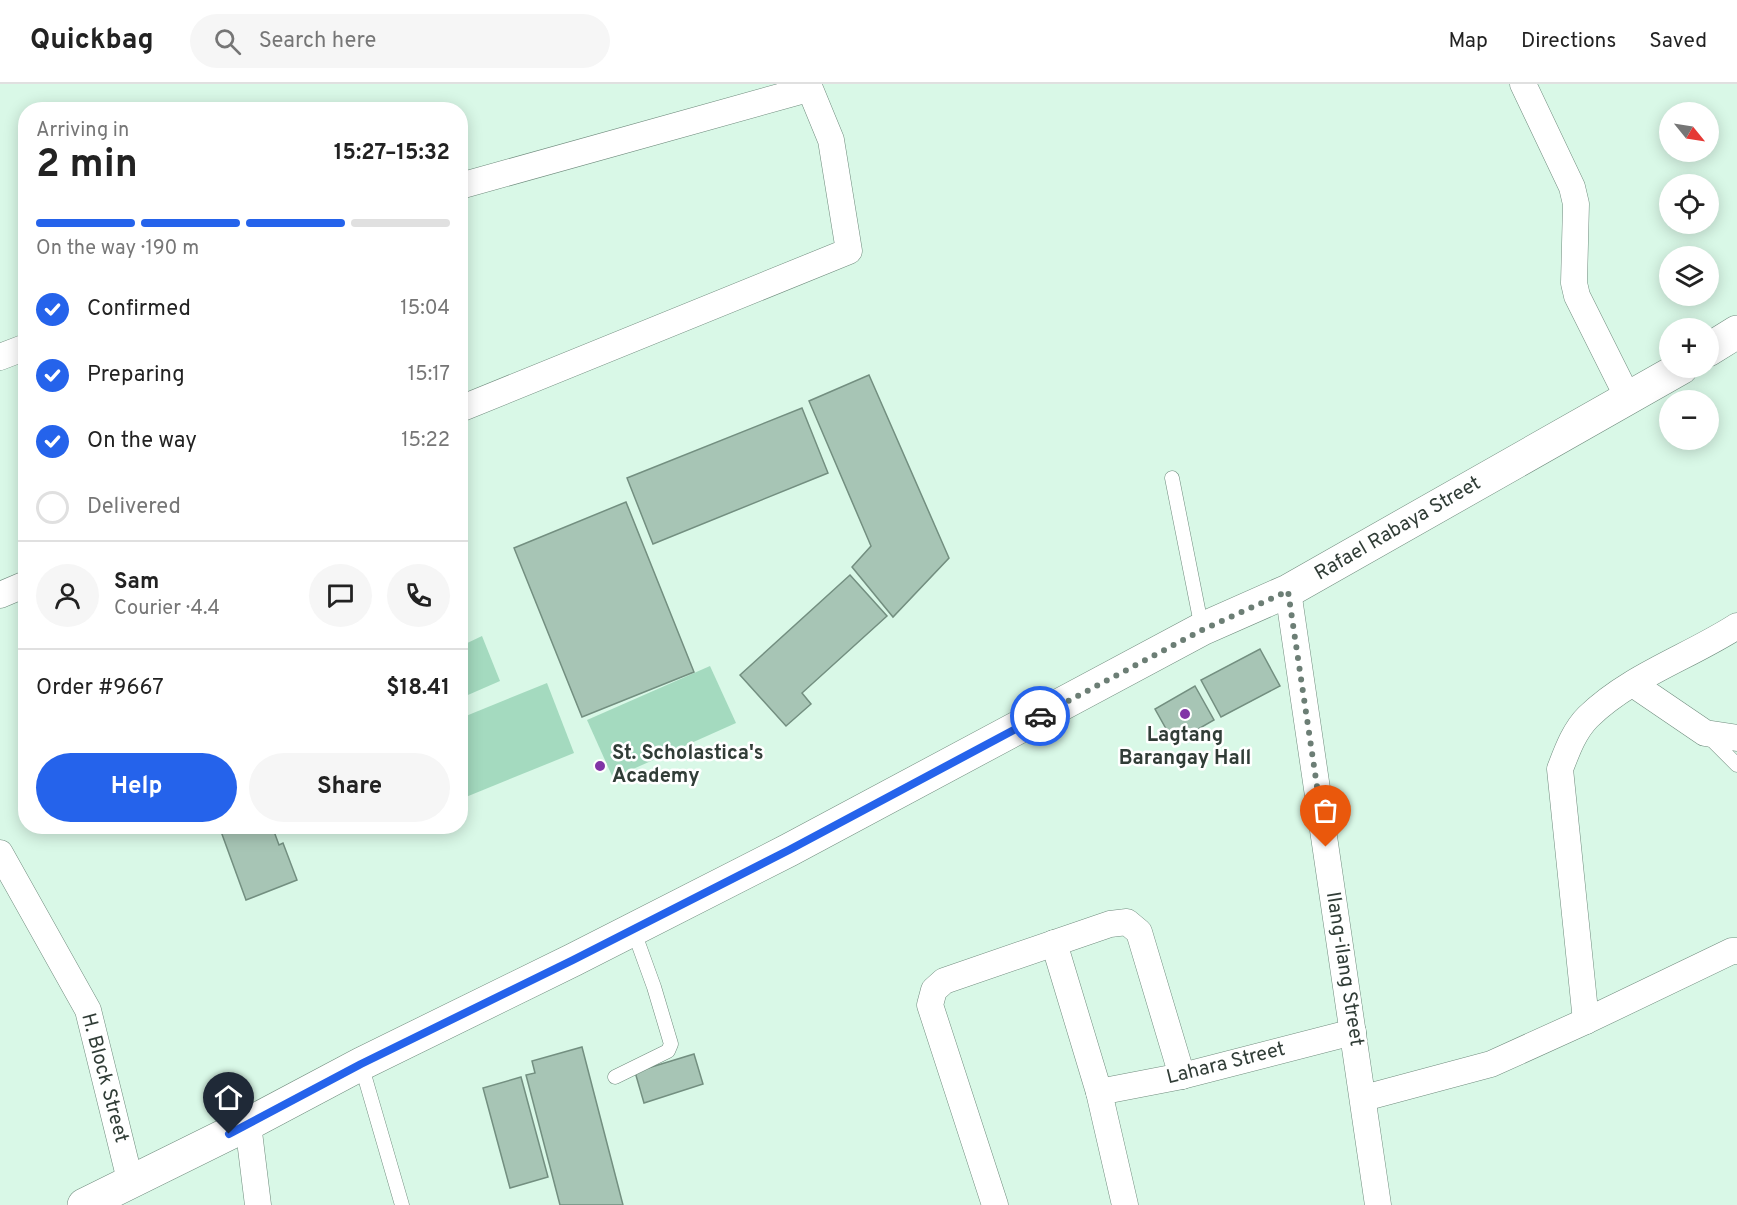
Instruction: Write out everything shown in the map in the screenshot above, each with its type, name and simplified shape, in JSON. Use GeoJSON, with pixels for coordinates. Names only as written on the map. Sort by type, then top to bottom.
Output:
{"type":"FeatureCollection","features":[{"type":"Feature","properties":{"kind":"main road"},"geometry":{"type":"LineString","coordinates":[[1719,343],[1737,332]]}},
{"type":"Feature","properties":{"kind":"main road","name":"Rafael Rabaya Street"},"geometry":{"type":"LineString","coordinates":[[84,1205],[789,850],[1202,630],[1288,591],[1663,378]]}},
{"type":"Feature","properties":{"kind":"street"},"geometry":{"type":"LineString","coordinates":[[1522,84],[1564,168],[1574,195],[1576,204],[1574,283],[1577,296],[1628,398]]}},
{"type":"Feature","properties":{"kind":"street"},"geometry":{"type":"LineString","coordinates":[[468,184],[808,86],[831,140],[849,251],[468,406]]}},
{"type":"Feature","properties":{"kind":"street"},"geometry":{"type":"LineString","coordinates":[[0,357],[18,350]]}},
{"type":"Feature","properties":{"kind":"street"},"geometry":{"type":"LineString","coordinates":[[0,595],[18,587]]}},
{"type":"Feature","properties":{"kind":"street","name":"Ilang-ilang Street"},"geometry":{"type":"LineString","coordinates":[[1288,591],[1378,1205]]}},
{"type":"Feature","properties":{"kind":"street"},"geometry":{"type":"LineString","coordinates":[[1586,1022],[1560,769],[1569,745],[1587,718],[1633,684],[1737,626]]}},
{"type":"Feature","properties":{"kind":"street"},"geometry":{"type":"LineString","coordinates":[[1633,684],[1705,733],[1737,738]]}},
{"type":"Feature","properties":{"kind":"street","name":"H. Block Street"},"geometry":{"type":"LineString","coordinates":[[0,853],[88,1010],[130,1180]]}},
{"type":"Feature","properties":{"kind":"street"},"geometry":{"type":"LineString","coordinates":[[995,1205],[930,1005],[934,990],[944,981],[1110,924],[1127,922],[1139,932],[1182,1076]]}},
{"type":"Feature","properties":{"kind":"street"},"geometry":{"type":"LineString","coordinates":[[1054,943],[1099,1092],[1125,1205]]}},
{"type":"Feature","properties":{"kind":"street"},"geometry":{"type":"LineString","coordinates":[[1364,1098],[1491,1064],[1586,1022],[1732,951],[1737,951]]}},
{"type":"Feature","properties":{"kind":"street","name":"Lahara Street"},"geometry":{"type":"LineString","coordinates":[[1099,1092],[1182,1076],[1353,1032]]}},
{"type":"Feature","properties":{"kind":"street"},"geometry":{"type":"LineString","coordinates":[[248,1124],[258,1205]]}},
{"type":"Feature","properties":{"kind":"lane"},"geometry":{"type":"LineString","coordinates":[[1172,478],[1202,630]]}},
{"type":"Feature","properties":{"kind":"lane"},"geometry":{"type":"LineString","coordinates":[[1705,733],[1737,765]]}},
{"type":"Feature","properties":{"kind":"lane"},"geometry":{"type":"LineString","coordinates":[[615,1077],[668,1051],[671,1044],[633,929]]}},
{"type":"Feature","properties":{"kind":"lane"},"geometry":{"type":"LineString","coordinates":[[361,1064],[402,1205]]}},
{"type":"Feature","properties":{"kind":"green space"},"geometry":{"type":"Polygon","coordinates":[[[482,636],[500,681],[468,695],[468,643],[482,636]]]}},
{"type":"Feature","properties":{"kind":"green space"},"geometry":{"type":"Polygon","coordinates":[[[710,666],[736,723],[613,778],[587,720],[710,666]]]}},
{"type":"Feature","properties":{"kind":"green space"},"geometry":{"type":"Polygon","coordinates":[[[547,683],[574,753],[468,796],[468,715],[547,683]]]}},
{"type":"Feature","properties":{"kind":"building"},"geometry":{"type":"Polygon","coordinates":[[[869,375],[949,558],[893,617],[852,567],[871,546],[809,401],[869,375]]]}},
{"type":"Feature","properties":{"kind":"building"},"geometry":{"type":"Polygon","coordinates":[[[802,408],[828,473],[653,544],[627,478],[802,408]]]}},
{"type":"Feature","properties":{"kind":"building"},"geometry":{"type":"Polygon","coordinates":[[[626,502],[694,672],[582,717],[514,548],[626,502]]]}},
{"type":"Feature","properties":{"kind":"building"},"geometry":{"type":"Polygon","coordinates":[[[850,575],[887,616],[802,693],[811,704],[786,726],[740,675],[850,575]]]}},
{"type":"Feature","properties":{"kind":"building"},"geometry":{"type":"Polygon","coordinates":[[[1260,649],[1280,686],[1221,717],[1201,680],[1260,649]]]}},
{"type":"Feature","properties":{"kind":"building","name":"Lagtang Barangay Hall"},"geometry":{"type":"Polygon","coordinates":[[[1195,686],[1214,720],[1174,743],[1155,709],[1195,686]]]}},
{"type":"Feature","properties":{"kind":"building"},"geometry":{"type":"Polygon","coordinates":[[[222,834],[275,834],[279,845],[283,843],[297,880],[246,900],[222,834]]]}},
{"type":"Feature","properties":{"kind":"building"},"geometry":{"type":"Polygon","coordinates":[[[582,1047],[623,1205],[560,1205],[526,1075],[535,1073],[532,1061],[582,1047]]]}},
{"type":"Feature","properties":{"kind":"building"},"geometry":{"type":"Polygon","coordinates":[[[694,1054],[703,1084],[644,1103],[635,1072],[694,1054]]]}},
{"type":"Feature","properties":{"kind":"building"},"geometry":{"type":"Polygon","coordinates":[[[521,1077],[548,1177],[510,1188],[483,1088],[521,1077]]]}},
{"type":"Feature","properties":{"kind":"way so far"},"geometry":{"type":"LineString","coordinates":[[1040,716],[1202,630],[1288,591],[1326,847]]}},
{"type":"Feature","properties":{"kind":"place","name":"Lagtang Barangay Hall"},"geometry":{"type":"Point","coordinates":[1185,714]}},
{"type":"Feature","properties":{"kind":"place","name":"St. Scholastica's Academy"},"geometry":{"type":"Point","coordinates":[600,766]}},
{"type":"Feature","properties":{"kind":"route"},"geometry":{"type":"LineString","coordinates":[[229,1134],[361,1064],[789,850],[1040,716]]}}]}
